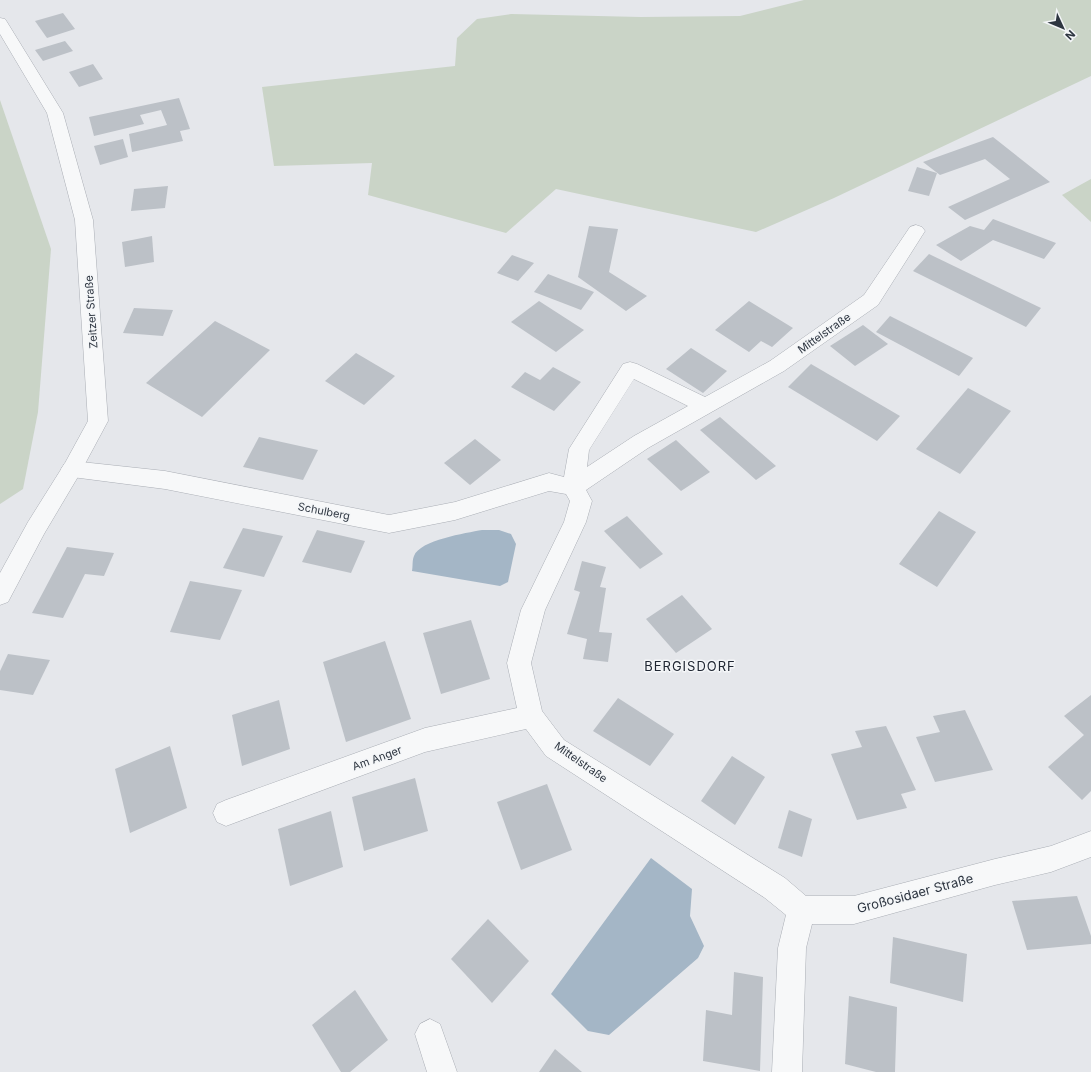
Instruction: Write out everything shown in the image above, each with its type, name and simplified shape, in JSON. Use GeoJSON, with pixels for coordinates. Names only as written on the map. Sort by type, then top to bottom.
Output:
{"type":"FeatureCollection","features":[{"type":"Feature","properties":{"kind":"street","name":"Zeitzer Straße"},"geometry":{"type":"LineString","coordinates":[[0,22],[55,113],[84,220],[98,421],[72,469],[36,528],[0,595]]}},
{"type":"Feature","properties":{"kind":"street","name":"Mittelstraße"},"geometry":{"type":"LineString","coordinates":[[573,487],[641,442],[704,405],[777,366],[871,300],[916,231]]}},
{"type":"Feature","properties":{"kind":"street","name":"Mittelstraße"},"geometry":{"type":"LineString","coordinates":[[704,405],[630,369],[579,449],[573,487],[580,501],[576,522],[533,610],[519,663],[531,716],[555,748],[774,888],[801,910]]}},
{"type":"Feature","properties":{"kind":"street","name":"Schulberg"},"geometry":{"type":"LineString","coordinates":[[72,469],[185,484],[389,524],[455,511],[549,482],[573,487]]}},
{"type":"Feature","properties":{"kind":"street","name":"Am Anger"},"geometry":{"type":"LineString","coordinates":[[226,813],[425,740],[531,716]]}},
{"type":"Feature","properties":{"kind":"street","name":"Großosidaer Straße"},"geometry":{"type":"LineString","coordinates":[[801,910],[854,910],[995,872],[1052,859],[1091,844]]}},
{"type":"Feature","properties":{"kind":"street"},"geometry":{"type":"LineString","coordinates":[[787,1072],[792,948],[801,910]]}},
{"type":"Feature","properties":{"kind":"street"},"geometry":{"type":"LineString","coordinates":[[430,1034],[442,1072]]}},
{"type":"Feature","properties":{"kind":"shaded area"},"geometry":{"type":"Polygon","coordinates":[[[804,0],[1091,0],[1091,76],[834,198],[756,232],[556,189],[506,233],[368,195],[372,163],[274,166],[262,87],[455,66],[457,38],[477,19],[511,14],[641,17],[740,16],[804,0]]]}},
{"type":"Feature","properties":{"kind":"shaded area"},"geometry":{"type":"Polygon","coordinates":[[[0,100],[51,249],[38,412],[23,489],[0,504],[0,100]]]}},
{"type":"Feature","properties":{"kind":"shaded area"},"geometry":{"type":"Polygon","coordinates":[[[1091,179],[1091,222],[1062,195],[1091,179]]]}},
{"type":"Feature","properties":{"kind":"water"},"geometry":{"type":"Polygon","coordinates":[[[482,530],[499,530],[511,534],[516,544],[508,582],[500,586],[412,571],[413,559],[418,550],[444,538],[482,530]]]}},
{"type":"Feature","properties":{"kind":"water"},"geometry":{"type":"Polygon","coordinates":[[[651,858],[692,889],[690,916],[704,946],[698,958],[609,1035],[588,1031],[551,994],[651,858]]]}},
{"type":"Feature","properties":{"kind":"building"},"geometry":{"type":"Polygon","coordinates":[[[63,13],[75,29],[47,38],[35,21],[63,13]]]}},
{"type":"Feature","properties":{"kind":"building"},"geometry":{"type":"Polygon","coordinates":[[[65,41],[73,51],[43,61],[35,50],[65,41]]]}},
{"type":"Feature","properties":{"kind":"building"},"geometry":{"type":"Polygon","coordinates":[[[93,64],[103,79],[79,87],[69,72],[93,64]]]}},
{"type":"Feature","properties":{"kind":"building"},"geometry":{"type":"Polygon","coordinates":[[[179,98],[190,129],[180,131],[183,141],[132,152],[129,134],[167,125],[161,110],[140,115],[144,124],[94,136],[89,117],[179,98]]]}},
{"type":"Feature","properties":{"kind":"building"},"geometry":{"type":"Polygon","coordinates":[[[993,137],[1050,182],[965,220],[948,207],[1010,179],[985,159],[940,175],[923,162],[993,137]]]}},
{"type":"Feature","properties":{"kind":"building"},"geometry":{"type":"Polygon","coordinates":[[[123,139],[128,157],[100,165],[94,146],[123,139]]]}},
{"type":"Feature","properties":{"kind":"building"},"geometry":{"type":"Polygon","coordinates":[[[917,167],[937,173],[929,196],[908,191],[917,167]]]}},
{"type":"Feature","properties":{"kind":"building"},"geometry":{"type":"Polygon","coordinates":[[[168,186],[165,208],[131,211],[134,189],[168,186]]]}},
{"type":"Feature","properties":{"kind":"building"},"geometry":{"type":"Polygon","coordinates":[[[993,219],[1056,243],[1044,259],[993,240],[961,261],[936,245],[970,226],[984,230],[993,219]]]}},
{"type":"Feature","properties":{"kind":"building"},"geometry":{"type":"Polygon","coordinates":[[[589,226],[618,229],[609,272],[647,296],[626,311],[578,277],[589,226]]]}},
{"type":"Feature","properties":{"kind":"building"},"geometry":{"type":"Polygon","coordinates":[[[152,236],[154,262],[125,267],[122,242],[152,236]]]}},
{"type":"Feature","properties":{"kind":"building"},"geometry":{"type":"Polygon","coordinates":[[[929,254],[1041,308],[1026,327],[913,271],[929,254]]]}},
{"type":"Feature","properties":{"kind":"building"},"geometry":{"type":"Polygon","coordinates":[[[512,255],[534,263],[518,281],[497,273],[512,255]]]}},
{"type":"Feature","properties":{"kind":"building"},"geometry":{"type":"Polygon","coordinates":[[[548,274],[594,292],[581,310],[534,292],[548,274]]]}},
{"type":"Feature","properties":{"kind":"building"},"geometry":{"type":"Polygon","coordinates":[[[539,301],[584,330],[556,352],[511,322],[539,301]]]}},
{"type":"Feature","properties":{"kind":"building"},"geometry":{"type":"Polygon","coordinates":[[[749,301],[793,328],[772,347],[761,341],[749,352],[715,330],[749,301]]]}},
{"type":"Feature","properties":{"kind":"building"},"geometry":{"type":"Polygon","coordinates":[[[134,308],[173,310],[163,336],[123,333],[134,308]]]}},
{"type":"Feature","properties":{"kind":"building"},"geometry":{"type":"Polygon","coordinates":[[[890,316],[973,358],[959,376],[876,332],[890,316]]]}},
{"type":"Feature","properties":{"kind":"building"},"geometry":{"type":"Polygon","coordinates":[[[215,321],[270,350],[202,417],[146,383],[215,321]]]}},
{"type":"Feature","properties":{"kind":"building"},"geometry":{"type":"Polygon","coordinates":[[[863,325],[888,344],[855,366],[830,346],[863,325]]]}},
{"type":"Feature","properties":{"kind":"building"},"geometry":{"type":"Polygon","coordinates":[[[691,348],[727,371],[703,393],[666,369],[691,348]]]}},
{"type":"Feature","properties":{"kind":"building"},"geometry":{"type":"Polygon","coordinates":[[[356,353],[395,376],[364,405],[325,381],[356,353]]]}},
{"type":"Feature","properties":{"kind":"building"},"geometry":{"type":"Polygon","coordinates":[[[811,364],[900,416],[877,441],[788,387],[811,364]]]}},
{"type":"Feature","properties":{"kind":"building"},"geometry":{"type":"Polygon","coordinates":[[[553,367],[581,382],[554,411],[511,387],[525,372],[540,380],[553,367]]]}},
{"type":"Feature","properties":{"kind":"building"},"geometry":{"type":"Polygon","coordinates":[[[968,388],[1011,411],[960,474],[916,449],[968,388]]]}},
{"type":"Feature","properties":{"kind":"building"},"geometry":{"type":"Polygon","coordinates":[[[720,417],[776,466],[756,480],[700,430],[720,417]]]}},
{"type":"Feature","properties":{"kind":"building"},"geometry":{"type":"Polygon","coordinates":[[[259,437],[318,450],[303,480],[243,467],[259,437]]]}},
{"type":"Feature","properties":{"kind":"building"},"geometry":{"type":"Polygon","coordinates":[[[475,439],[501,460],[470,485],[444,463],[475,439]]]}},
{"type":"Feature","properties":{"kind":"building"},"geometry":{"type":"Polygon","coordinates":[[[676,440],[710,472],[681,491],[647,459],[676,440]]]}},
{"type":"Feature","properties":{"kind":"building"},"geometry":{"type":"Polygon","coordinates":[[[939,511],[976,532],[937,587],[899,564],[939,511]]]}},
{"type":"Feature","properties":{"kind":"building"},"geometry":{"type":"Polygon","coordinates":[[[627,516],[663,554],[640,569],[604,531],[627,516]]]}},
{"type":"Feature","properties":{"kind":"building"},"geometry":{"type":"Polygon","coordinates":[[[243,528],[283,536],[264,577],[223,568],[243,528]]]}},
{"type":"Feature","properties":{"kind":"building"},"geometry":{"type":"Polygon","coordinates":[[[317,530],[365,541],[351,573],[302,562],[317,530]]]}},
{"type":"Feature","properties":{"kind":"building"},"geometry":{"type":"Polygon","coordinates":[[[67,547],[114,553],[104,576],[85,574],[63,618],[32,613],[67,547]]]}},
{"type":"Feature","properties":{"kind":"building"},"geometry":{"type":"Polygon","coordinates":[[[582,561],[606,567],[600,587],[606,588],[599,632],[612,633],[608,662],[583,659],[587,639],[567,634],[580,592],[574,590],[582,561]]]}},
{"type":"Feature","properties":{"kind":"building"},"geometry":{"type":"Polygon","coordinates":[[[190,581],[242,590],[220,640],[170,632],[190,581]]]}},
{"type":"Feature","properties":{"kind":"building"},"geometry":{"type":"Polygon","coordinates":[[[682,595],[712,629],[676,653],[646,619],[682,595]]]}},
{"type":"Feature","properties":{"kind":"building"},"geometry":{"type":"Polygon","coordinates":[[[471,620],[490,679],[441,694],[423,633],[471,620]]]}},
{"type":"Feature","properties":{"kind":"building"},"geometry":{"type":"Polygon","coordinates":[[[385,641],[411,719],[346,742],[323,662],[385,641]]]}},
{"type":"Feature","properties":{"kind":"building"},"geometry":{"type":"Polygon","coordinates":[[[8,654],[50,660],[33,695],[0,690],[0,671],[8,654]]]}},
{"type":"Feature","properties":{"kind":"building"},"geometry":{"type":"Polygon","coordinates":[[[1091,695],[1091,791],[1082,800],[1048,767],[1084,735],[1064,716],[1091,695]]]}},
{"type":"Feature","properties":{"kind":"building"},"geometry":{"type":"Polygon","coordinates":[[[618,698],[674,734],[650,766],[593,731],[618,698]]]}},
{"type":"Feature","properties":{"kind":"building"},"geometry":{"type":"Polygon","coordinates":[[[279,700],[290,749],[242,766],[232,715],[279,700]]]}},
{"type":"Feature","properties":{"kind":"building"},"geometry":{"type":"Polygon","coordinates":[[[965,710],[993,770],[935,782],[916,737],[940,732],[933,716],[965,710]]]}},
{"type":"Feature","properties":{"kind":"building"},"geometry":{"type":"Polygon","coordinates":[[[886,726],[916,790],[901,794],[907,808],[857,820],[831,754],[862,747],[855,731],[886,726]]]}},
{"type":"Feature","properties":{"kind":"building"},"geometry":{"type":"Polygon","coordinates":[[[170,746],[187,808],[130,833],[115,769],[170,746]]]}},
{"type":"Feature","properties":{"kind":"building"},"geometry":{"type":"Polygon","coordinates":[[[732,756],[765,777],[735,825],[701,801],[732,756]]]}},
{"type":"Feature","properties":{"kind":"building"},"geometry":{"type":"Polygon","coordinates":[[[415,778],[428,831],[364,851],[352,797],[415,778]]]}},
{"type":"Feature","properties":{"kind":"building"},"geometry":{"type":"Polygon","coordinates":[[[547,784],[572,850],[521,870],[497,802],[547,784]]]}},
{"type":"Feature","properties":{"kind":"building"},"geometry":{"type":"Polygon","coordinates":[[[789,810],[812,819],[802,857],[778,848],[789,810]]]}},
{"type":"Feature","properties":{"kind":"building"},"geometry":{"type":"Polygon","coordinates":[[[331,811],[343,867],[290,886],[278,829],[331,811]]]}},
{"type":"Feature","properties":{"kind":"building"},"geometry":{"type":"Polygon","coordinates":[[[1077,896],[1091,936],[1091,944],[1027,950],[1012,901],[1077,896]]]}},
{"type":"Feature","properties":{"kind":"building"},"geometry":{"type":"Polygon","coordinates":[[[488,919],[529,961],[492,1003],[451,959],[488,919]]]}},
{"type":"Feature","properties":{"kind":"building"},"geometry":{"type":"Polygon","coordinates":[[[893,937],[967,954],[963,1002],[890,983],[893,937]]]}},
{"type":"Feature","properties":{"kind":"building"},"geometry":{"type":"Polygon","coordinates":[[[734,972],[763,977],[760,1071],[703,1061],[706,1010],[732,1015],[734,972]]]}},
{"type":"Feature","properties":{"kind":"building"},"geometry":{"type":"Polygon","coordinates":[[[355,990],[388,1040],[350,1072],[341,1072],[312,1025],[355,990]]]}},
{"type":"Feature","properties":{"kind":"building"},"geometry":{"type":"Polygon","coordinates":[[[849,996],[897,1007],[895,1072],[876,1072],[845,1064],[849,996]]]}},
{"type":"Feature","properties":{"kind":"building"},"geometry":{"type":"Polygon","coordinates":[[[555,1049],[582,1072],[539,1072],[555,1049]]]}},
{"type":"Feature","properties":{"kind":"district","name":"BERGISDORF"},"geometry":{"type":"Point","coordinates":[690,666]}}]}
